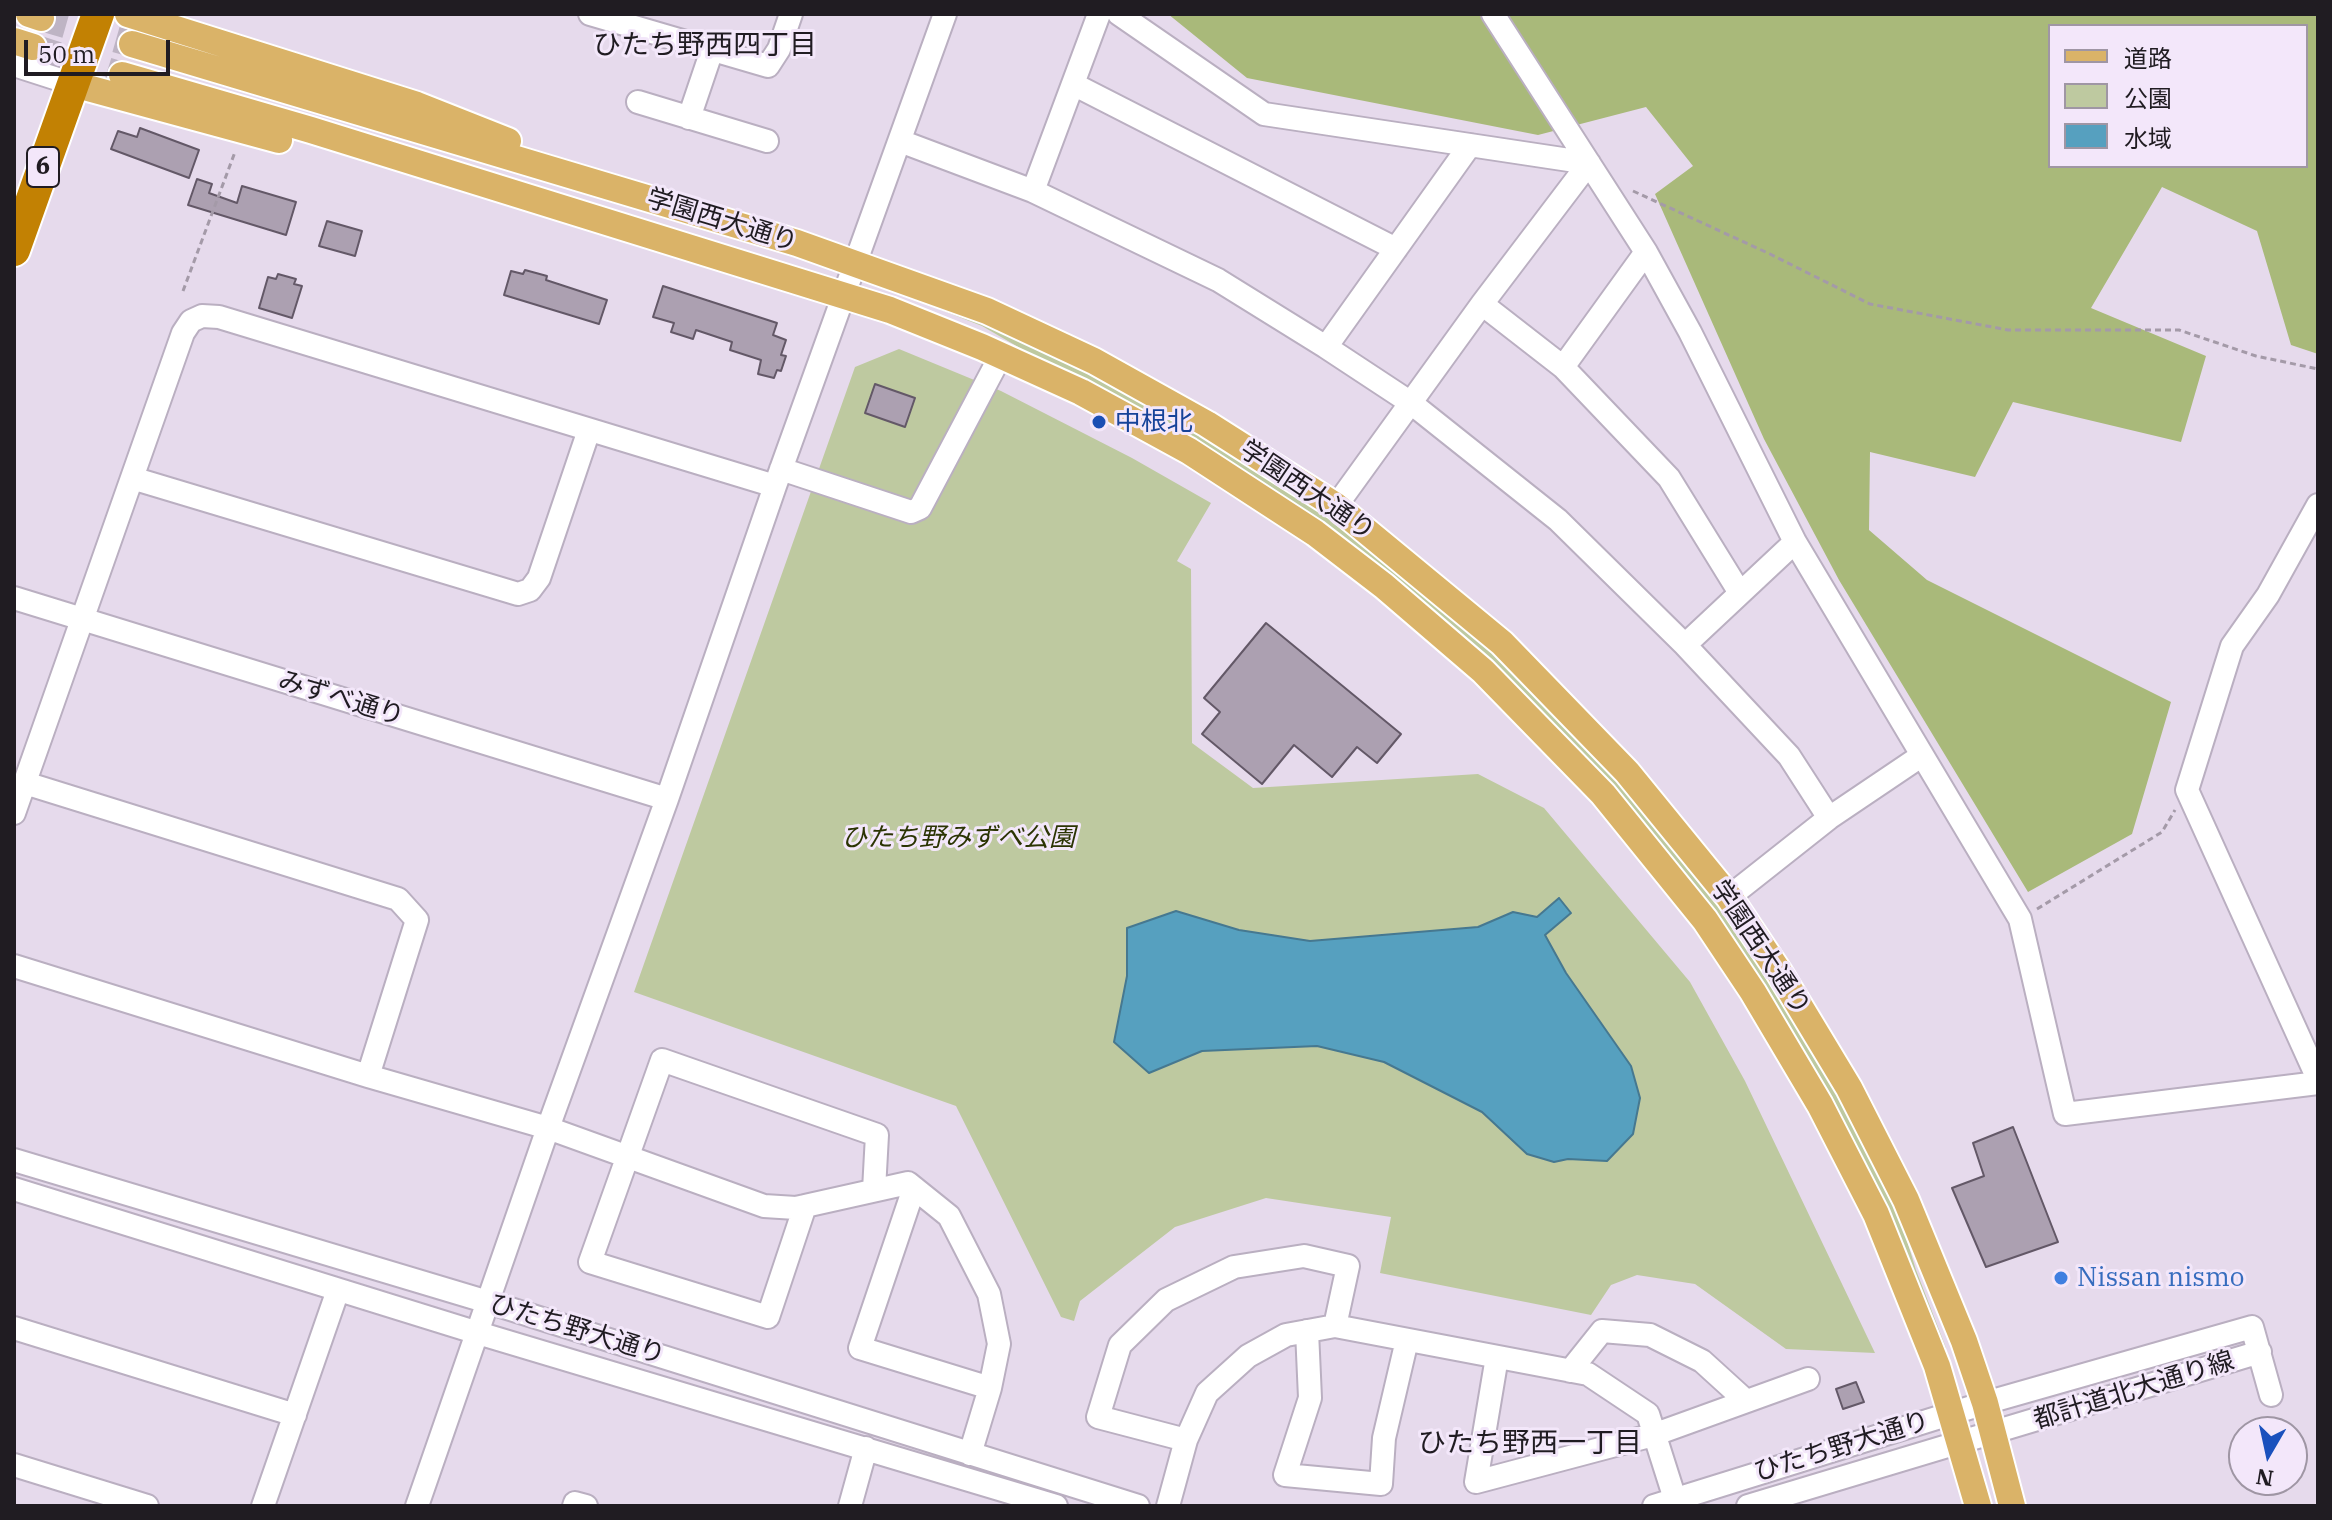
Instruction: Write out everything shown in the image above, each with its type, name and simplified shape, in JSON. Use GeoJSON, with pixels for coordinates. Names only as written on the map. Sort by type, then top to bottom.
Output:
{"type":"FeatureCollection","features":[{"type":"Feature","properties":{"kind":"highway","name":"6"},"geometry":{"type":"LineString","coordinates":[[14,250],[98,14]]}},
{"type":"Feature","properties":{"kind":"main road"},"geometry":{"type":"LineString","coordinates":[[128,14],[417,105],[513,142],[574,176]]}},
{"type":"Feature","properties":{"kind":"main road","name":"学園西大通り"},"geometry":{"type":"LineString","coordinates":[[132,44],[797,243],[987,311],[1094,361],[1207,424],[1336,506],[1502,643],[1627,772],[1729,897],[1779,972],[1849,1088],[1892,1172],[1950,1305],[1985,1403],[2012,1506]]}},
{"type":"Feature","properties":{"kind":"main road","name":"学園西大通り"},"geometry":{"type":"LineString","coordinates":[[122,75],[890,310],[1001,355],[1081,392],[1189,451],[1315,533],[1384,586],[1483,671],[1603,794],[1705,920],[1753,992],[1820,1105],[1876,1214],[1922,1326],[1961,1443],[1978,1506]]}},
{"type":"Feature","properties":{"kind":"main road"},"geometry":{"type":"LineString","coordinates":[[73,84],[280,140],[498,207],[631,229]]}},
{"type":"Feature","properties":{"kind":"street"},"geometry":{"type":"LineString","coordinates":[[590,14],[768,66],[779,49],[791,14]]}},
{"type":"Feature","properties":{"kind":"street"},"geometry":{"type":"LineString","coordinates":[[417,1506],[778,477],[945,14]]}},
{"type":"Feature","properties":{"kind":"street"},"geometry":{"type":"LineString","coordinates":[[1033,191],[1099,14]]}},
{"type":"Feature","properties":{"kind":"street"},"geometry":{"type":"LineString","coordinates":[[1119,14],[1264,114],[1470,145],[1592,169]]}},
{"type":"Feature","properties":{"kind":"street"},"geometry":{"type":"LineString","coordinates":[[1493,14],[1646,252],[1690,332],[1795,542],[2020,919],[2065,1114],[2318,1081],[2187,790],[2232,646],[2268,595],[2318,505]]}},
{"type":"Feature","properties":{"kind":"street"},"geometry":{"type":"LineString","coordinates":[[689,118],[712,50]]}},
{"type":"Feature","properties":{"kind":"street"},"geometry":{"type":"LineString","coordinates":[[20,51],[73,84]]}},
{"type":"Feature","properties":{"kind":"street"},"geometry":{"type":"LineString","coordinates":[[1073,84],[1396,249]]}},
{"type":"Feature","properties":{"kind":"street"},"geometry":{"type":"LineString","coordinates":[[638,102],[767,141]]}},
{"type":"Feature","properties":{"kind":"street"},"geometry":{"type":"LineString","coordinates":[[900,141],[1033,191],[1218,280],[1411,403],[1558,520],[1685,645],[1789,756],[1829,818]]}},
{"type":"Feature","properties":{"kind":"street"},"geometry":{"type":"LineString","coordinates":[[1326,347],[1470,145]]}},
{"type":"Feature","properties":{"kind":"street"},"geometry":{"type":"LineString","coordinates":[[1336,506],[1482,304],[1592,169]]}},
{"type":"Feature","properties":{"kind":"street"},"geometry":{"type":"LineString","coordinates":[[1563,367],[1646,252]]}},
{"type":"Feature","properties":{"kind":"street"},"geometry":{"type":"LineString","coordinates":[[1482,304],[1563,367],[1669,478],[1740,593]]}},
{"type":"Feature","properties":{"kind":"street"},"geometry":{"type":"LineString","coordinates":[[14,813],[183,333],[191,321],[202,316],[219,317],[589,430],[911,512],[920,508],[1001,355]]}},
{"type":"Feature","properties":{"kind":"street"},"geometry":{"type":"LineString","coordinates":[[132,478],[518,594],[530,590],[539,578],[589,430]]}},
{"type":"Feature","properties":{"kind":"street"},"geometry":{"type":"LineString","coordinates":[[1685,645],[1795,542]]}},
{"type":"Feature","properties":{"kind":"street","name":"みずべ通り"},"geometry":{"type":"LineString","coordinates":[[14,598],[667,799]]}},
{"type":"Feature","properties":{"kind":"street"},"geometry":{"type":"LineString","coordinates":[[1729,897],[1829,818],[1921,756]]}},
{"type":"Feature","properties":{"kind":"street"},"geometry":{"type":"LineString","coordinates":[[25,783],[398,899],[417,920],[368,1076]]}},
{"type":"Feature","properties":{"kind":"street"},"geometry":{"type":"LineString","coordinates":[[14,966],[368,1076],[548,1128],[764,1206],[805,1206],[908,1183],[949,1216],[989,1294],[999,1344],[990,1388],[970,1454]]}},
{"type":"Feature","properties":{"kind":"street"},"geometry":{"type":"LineString","coordinates":[[805,1206],[768,1317],[590,1262],[662,1060],[877,1135],[874,1190]]}},
{"type":"Feature","properties":{"kind":"street","name":"ひたち野大通り"},"geometry":{"type":"LineString","coordinates":[[14,1160],[488,1302],[1138,1506]]}},
{"type":"Feature","properties":{"kind":"street"},"geometry":{"type":"LineString","coordinates":[[914,1188],[860,1348],[990,1388]]}},
{"type":"Feature","properties":{"kind":"street","name":"ひたち野大通り"},"geometry":{"type":"LineString","coordinates":[[14,1189],[478,1333],[1056,1506]]}},
{"type":"Feature","properties":{"kind":"street"},"geometry":{"type":"LineString","coordinates":[[1186,1440],[1098,1417],[1120,1345],[1166,1300],[1234,1267],[1304,1256],[1348,1266],[1335,1326]]}},
{"type":"Feature","properties":{"kind":"street"},"geometry":{"type":"LineString","coordinates":[[263,1506],[338,1290]]}},
{"type":"Feature","properties":{"kind":"street"},"geometry":{"type":"LineString","coordinates":[[1168,1506],[1186,1440],[1207,1393],[1248,1356],[1286,1335],[1335,1326],[1588,1374],[1648,1414],[1664,1503]]}},
{"type":"Feature","properties":{"kind":"street","name":"都計道北大通り線"},"geometry":{"type":"LineString","coordinates":[[1985,1403],[2252,1327],[2260,1352],[1993,1433]]}},
{"type":"Feature","properties":{"kind":"street"},"geometry":{"type":"LineString","coordinates":[[14,1328],[295,1415]]}},
{"type":"Feature","properties":{"kind":"street"},"geometry":{"type":"LineString","coordinates":[[1307,1331],[1310,1398],[1285,1475],[1381,1484],[1384,1438],[1407,1340]]}},
{"type":"Feature","properties":{"kind":"street"},"geometry":{"type":"LineString","coordinates":[[1570,1371],[1602,1331],[1650,1335],[1702,1361],[1746,1401]]}},
{"type":"Feature","properties":{"kind":"street"},"geometry":{"type":"LineString","coordinates":[[2260,1352],[2271,1395]]}},
{"type":"Feature","properties":{"kind":"street"},"geometry":{"type":"LineString","coordinates":[[1497,1357],[1476,1482],[1653,1435],[1808,1379]]}},
{"type":"Feature","properties":{"kind":"street","name":"ひたち野大通り"},"geometry":{"type":"LineString","coordinates":[[1664,1503],[1985,1403]]}},
{"type":"Feature","properties":{"kind":"street","name":"ひたち野大通り"},"geometry":{"type":"LineString","coordinates":[[1748,1506],[1993,1433]]}},
{"type":"Feature","properties":{"kind":"street"},"geometry":{"type":"LineString","coordinates":[[850,1506],[866,1448]]}},
{"type":"Feature","properties":{"kind":"street"},"geometry":{"type":"LineString","coordinates":[[14,1465],[147,1506]]}},
{"type":"Feature","properties":{"kind":"street"},"geometry":{"type":"LineString","coordinates":[[574,1506],[575,1503],[586,1506]]}},
{"type":"Feature","properties":{"kind":"path"},"geometry":{"type":"LineString","coordinates":[[183,291],[238,143]]}},
{"type":"Feature","properties":{"kind":"path"},"geometry":{"type":"LineString","coordinates":[[1592,169],[1870,304],[2008,330],[2179,330],[2256,356],[2318,369]]}},
{"type":"Feature","properties":{"kind":"path"},"geometry":{"type":"LineString","coordinates":[[2020,919],[2162,832],[2187,790]]}},
{"type":"Feature","properties":{"kind":"green space"},"geometry":{"type":"Polygon","coordinates":[[[1168,14],[2318,14],[2318,354],[2291,345],[2257,231],[2162,187],[2091,308],[2206,356],[2181,442],[2013,402],[1975,477],[1870,452],[1869,530],[1927,580],[2171,702],[2132,834],[2028,892],[1839,580],[1764,439],[1655,194],[1693,166],[1646,107],[1538,135],[1247,78],[1168,14]]]}},
{"type":"Feature","properties":{"kind":"green space"},"geometry":{"type":"Polygon","coordinates":[[[906,293],[1057,353],[1154,402],[1331,516],[1429,591],[1553,705],[1716,897],[1822,1059],[1897,1208],[1916,1270],[1946,1348],[1944,1350],[1776,1008],[1467,643],[1051,366],[982,326],[908,297],[906,293]]]}},
{"type":"Feature","properties":{"kind":"green space","name":"ひたち野みずべ公園"},"geometry":{"type":"Polygon","coordinates":[[[899,349],[1001,391],[1132,458],[1211,503],[1177,561],[1191,569],[1192,743],[1253,788],[1478,774],[1544,808],[1690,982],[1745,1081],[1875,1353],[1786,1349],[1695,1284],[1637,1275],[1611,1285],[1591,1315],[1380,1273],[1391,1217],[1266,1198],[1175,1227],[1080,1301],[1074,1321],[1061,1317],[956,1106],[634,992],[855,367],[899,349]]]}},
{"type":"Feature","properties":{"kind":"water"},"geometry":{"type":"Polygon","coordinates":[[[1559,898],[1571,913],[1545,935],[1566,973],[1631,1066],[1640,1098],[1633,1134],[1607,1161],[1568,1159],[1554,1162],[1527,1154],[1482,1112],[1384,1062],[1317,1046],[1202,1051],[1149,1073],[1114,1042],[1127,976],[1127,928],[1176,911],[1239,930],[1310,941],[1478,927],[1513,912],[1537,917],[1559,898]]]}},
{"type":"Feature","properties":{"kind":"building"},"geometry":{"type":"Polygon","coordinates":[[[140,128],[199,150],[189,178],[111,149],[118,131],[137,137],[140,128]]]}},
{"type":"Feature","properties":{"kind":"building"},"geometry":{"type":"Polygon","coordinates":[[[197,179],[212,184],[209,193],[237,203],[242,186],[296,202],[286,235],[188,205],[197,179]]]}},
{"type":"Feature","properties":{"kind":"building"},"geometry":{"type":"Polygon","coordinates":[[[327,221],[362,231],[355,256],[319,246],[327,221]]]}},
{"type":"Feature","properties":{"kind":"building"},"geometry":{"type":"Polygon","coordinates":[[[525,270],[607,300],[599,324],[504,295],[511,271],[523,274],[525,270]]]}},
{"type":"Feature","properties":{"kind":"building"},"geometry":{"type":"Polygon","coordinates":[[[278,274],[296,279],[294,284],[302,286],[292,318],[259,308],[268,277],[276,279],[278,274]]]}},
{"type":"Feature","properties":{"kind":"building"},"geometry":{"type":"Polygon","coordinates":[[[663,286],[777,323],[773,335],[786,340],[781,355],[786,356],[781,371],[777,370],[774,378],[758,374],[761,360],[730,350],[732,342],[696,330],[693,339],[671,332],[674,323],[653,317],[663,286]]]}},
{"type":"Feature","properties":{"kind":"building"},"geometry":{"type":"Polygon","coordinates":[[[875,384],[915,398],[905,427],[865,413],[875,384]]]}},
{"type":"Feature","properties":{"kind":"building"},"geometry":{"type":"Polygon","coordinates":[[[1266,623],[1401,734],[1377,763],[1357,747],[1332,777],[1294,745],[1262,784],[1202,734],[1220,712],[1204,698],[1266,623]]]}},
{"type":"Feature","properties":{"kind":"building"},"geometry":{"type":"Polygon","coordinates":[[[2013,1127],[2058,1242],[1986,1267],[1952,1188],[1984,1176],[1973,1143],[2013,1127]]]}},
{"type":"Feature","properties":{"kind":"building"},"geometry":{"type":"Polygon","coordinates":[[[1856,1382],[1864,1402],[1843,1409],[1836,1389],[1856,1382]]]}},
{"type":"Feature","properties":{"kind":"tunnel"},"geometry":{"type":"LineString","coordinates":[[41,18],[132,44]]}},
{"type":"Feature","properties":{"kind":"tunnel"},"geometry":{"type":"LineString","coordinates":[[33,47],[122,75]]}},
{"type":"Feature","properties":{"kind":"place","name":"中根北"},"geometry":{"type":"Point","coordinates":[1099,422]}},
{"type":"Feature","properties":{"kind":"place","name":"Nissan nismo"},"geometry":{"type":"Point","coordinates":[2061,1278]}},
{"type":"Feature","properties":{"kind":"district","name":"ひたち野西四丁目"},"geometry":{"type":"Point","coordinates":[705,46]}},
{"type":"Feature","properties":{"kind":"district","name":"ひたち野西一丁目"},"geometry":{"type":"Point","coordinates":[1530,1444]}}]}
